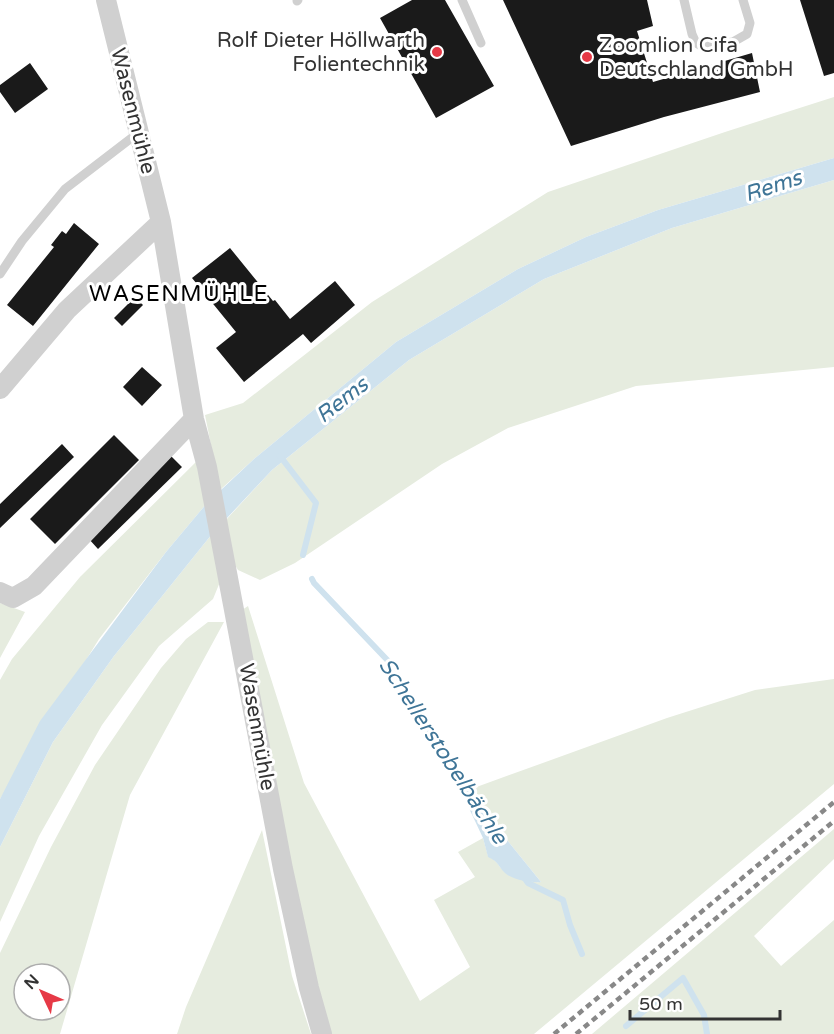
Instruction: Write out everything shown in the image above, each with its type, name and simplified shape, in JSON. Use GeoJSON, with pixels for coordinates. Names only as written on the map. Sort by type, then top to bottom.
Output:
{"type":"FeatureCollection","features":[{"type":"Feature","properties":{"kind":"street","name":"Wasenmühle"},"geometry":{"type":"LineString","coordinates":[[105,0],[160,222],[194,419],[207,467],[283,869],[309,988],[322,1034]]}},
{"type":"Feature","properties":{"kind":"street"},"geometry":{"type":"LineString","coordinates":[[0,389],[67,310],[160,222]]}},
{"type":"Feature","properties":{"kind":"street"},"geometry":{"type":"LineString","coordinates":[[0,592],[13,598],[34,586],[194,419]]}},
{"type":"Feature","properties":{"kind":"lane"},"geometry":{"type":"LineString","coordinates":[[462,0],[481,43]]}},
{"type":"Feature","properties":{"kind":"lane"},"geometry":{"type":"LineString","coordinates":[[684,0],[692,34],[696,43],[701,46],[733,42],[747,33],[750,23],[743,0]]}},
{"type":"Feature","properties":{"kind":"lane"},"geometry":{"type":"LineString","coordinates":[[0,274],[22,241],[65,189],[138,133]]}},
{"type":"Feature","properties":{"kind":"shaded area"},"geometry":{"type":"Polygon","coordinates":[[[834,97],[834,158],[658,210],[586,237],[518,269],[396,342],[254,459],[220,490],[205,415],[243,403],[372,302],[548,192],[834,97]]]}},
{"type":"Feature","properties":{"kind":"shaded area"},"geometry":{"type":"Polygon","coordinates":[[[834,180],[834,367],[636,386],[508,428],[442,464],[295,563],[260,580],[238,570],[233,562],[224,522],[272,470],[409,360],[544,279],[672,228],[834,180]]]}},
{"type":"Feature","properties":{"kind":"shaded area"},"geometry":{"type":"Polygon","coordinates":[[[199,459],[207,503],[99,639],[0,799],[0,680],[12,659],[80,577],[199,459]]]}},
{"type":"Feature","properties":{"kind":"shaded area"},"geometry":{"type":"Polygon","coordinates":[[[212,534],[222,577],[213,599],[159,646],[102,725],[39,836],[0,922],[0,847],[53,742],[114,656],[212,534]]]}},
{"type":"Feature","properties":{"kind":"shaded area"},"geometry":{"type":"Polygon","coordinates":[[[0,603],[25,612],[0,658],[0,603]]]}},
{"type":"Feature","properties":{"kind":"shaded area"},"geometry":{"type":"Polygon","coordinates":[[[248,606],[304,783],[420,1001],[470,967],[434,900],[475,877],[458,852],[483,838],[488,856],[502,870],[512,877],[541,882],[468,792],[471,789],[667,718],[755,690],[834,679],[834,784],[534,1034],[329,1034],[315,989],[242,610],[248,606]]]}},
{"type":"Feature","properties":{"kind":"shaded area"},"geometry":{"type":"Polygon","coordinates":[[[208,622],[224,622],[130,795],[72,993],[72,962],[12,962],[12,1022],[64,1022],[60,1034],[0,1034],[0,953],[51,847],[95,765],[161,668],[186,639],[208,622]]]}},
{"type":"Feature","properties":{"kind":"shaded area"},"geometry":{"type":"Polygon","coordinates":[[[834,829],[834,859],[754,936],[781,966],[834,920],[834,1034],[592,1034],[834,829]]]}},
{"type":"Feature","properties":{"kind":"shaded area"},"geometry":{"type":"Polygon","coordinates":[[[262,830],[292,976],[311,1034],[177,1034],[186,1007],[262,830]]]}},
{"type":"Feature","properties":{"kind":"water","name":"Rems"},"geometry":{"type":"Polygon","coordinates":[[[834,158],[834,180],[672,228],[544,279],[409,360],[272,470],[212,534],[114,656],[53,742],[0,847],[0,799],[40,721],[166,552],[207,503],[254,459],[396,342],[518,269],[586,237],[658,210],[834,158]]]}},
{"type":"Feature","properties":{"kind":"water"},"geometry":{"type":"Polygon","coordinates":[[[468,792],[541,882],[512,878],[488,857],[483,838],[467,804],[468,792]]]}},
{"type":"Feature","properties":{"kind":"building","name":"Rolf Dieter Höllwarth Folientechnik"},"geometry":{"type":"Polygon","coordinates":[[[412,0],[445,0],[494,86],[436,118],[380,18],[412,0]]]}},
{"type":"Feature","properties":{"kind":"building","name":"Zoomlion Cifa Deutschland GmbH"},"geometry":{"type":"Polygon","coordinates":[[[503,0],[647,0],[653,26],[637,31],[653,82],[752,53],[760,92],[664,117],[571,146],[503,0]]]}},
{"type":"Feature","properties":{"kind":"building"},"geometry":{"type":"Polygon","coordinates":[[[800,0],[834,0],[834,73],[824,76],[800,0]]]}},
{"type":"Feature","properties":{"kind":"building"},"geometry":{"type":"Polygon","coordinates":[[[30,63],[48,89],[15,113],[0,92],[0,85],[30,63]]]}},
{"type":"Feature","properties":{"kind":"building"},"geometry":{"type":"Polygon","coordinates":[[[74,223],[99,244],[33,326],[7,305],[54,247],[51,245],[62,231],[66,234],[74,223]]]}},
{"type":"Feature","properties":{"kind":"building"},"geometry":{"type":"Polygon","coordinates":[[[230,248],[290,319],[335,281],[355,305],[311,343],[303,334],[244,382],[216,348],[236,332],[192,278],[230,248]]]}},
{"type":"Feature","properties":{"kind":"building"},"geometry":{"type":"Polygon","coordinates":[[[135,297],[143,305],[122,326],[114,318],[135,297]]]}},
{"type":"Feature","properties":{"kind":"building"},"geometry":{"type":"Polygon","coordinates":[[[142,367],[162,385],[142,406],[123,387],[142,367]]]}},
{"type":"Feature","properties":{"kind":"building"},"geometry":{"type":"Polygon","coordinates":[[[114,435],[139,460],[55,544],[30,519],[114,435]]]}},
{"type":"Feature","properties":{"kind":"building"},"geometry":{"type":"Polygon","coordinates":[[[62,444],[74,457],[0,528],[0,504],[62,444]]]}},
{"type":"Feature","properties":{"kind":"building"},"geometry":{"type":"Polygon","coordinates":[[[171,456],[182,467],[98,549],[88,538],[171,456]]]}},
{"type":"Feature","properties":{"kind":"waterway","name":"Schellerstobelbächle"},"geometry":{"type":"LineString","coordinates":[[280,456],[316,503],[303,555]]}},
{"type":"Feature","properties":{"kind":"waterway","name":"Schellerstobelbächle"},"geometry":{"type":"LineString","coordinates":[[312,579],[392,665],[433,742],[471,798]]}},
{"type":"Feature","properties":{"kind":"waterway","name":"Schellerstobelbächle"},"geometry":{"type":"LineString","coordinates":[[523,876],[528,883],[563,900],[582,954]]}},
{"type":"Feature","properties":{"kind":"waterway","name":"Schellerstobelbächle"},"geometry":{"type":"LineString","coordinates":[[626,1026],[683,978],[704,1015],[707,1034]]}},
{"type":"Feature","properties":{"kind":"railway"},"geometry":{"type":"LineString","coordinates":[[554,1034],[834,802]]}},
{"type":"Feature","properties":{"kind":"railway"},"geometry":{"type":"LineString","coordinates":[[576,1034],[834,821]]}},
{"type":"Feature","properties":{"kind":"place","name":"Rolf Dieter Höllwarth Folientechnik"},"geometry":{"type":"Point","coordinates":[437,52]}},
{"type":"Feature","properties":{"kind":"place","name":"Zoomlion Cifa Deutschland GmbH"},"geometry":{"type":"Point","coordinates":[587,57]}},
{"type":"Feature","properties":{"kind":"district","name":"WASENMÜHLE"},"geometry":{"type":"Point","coordinates":[179,294]}}]}
